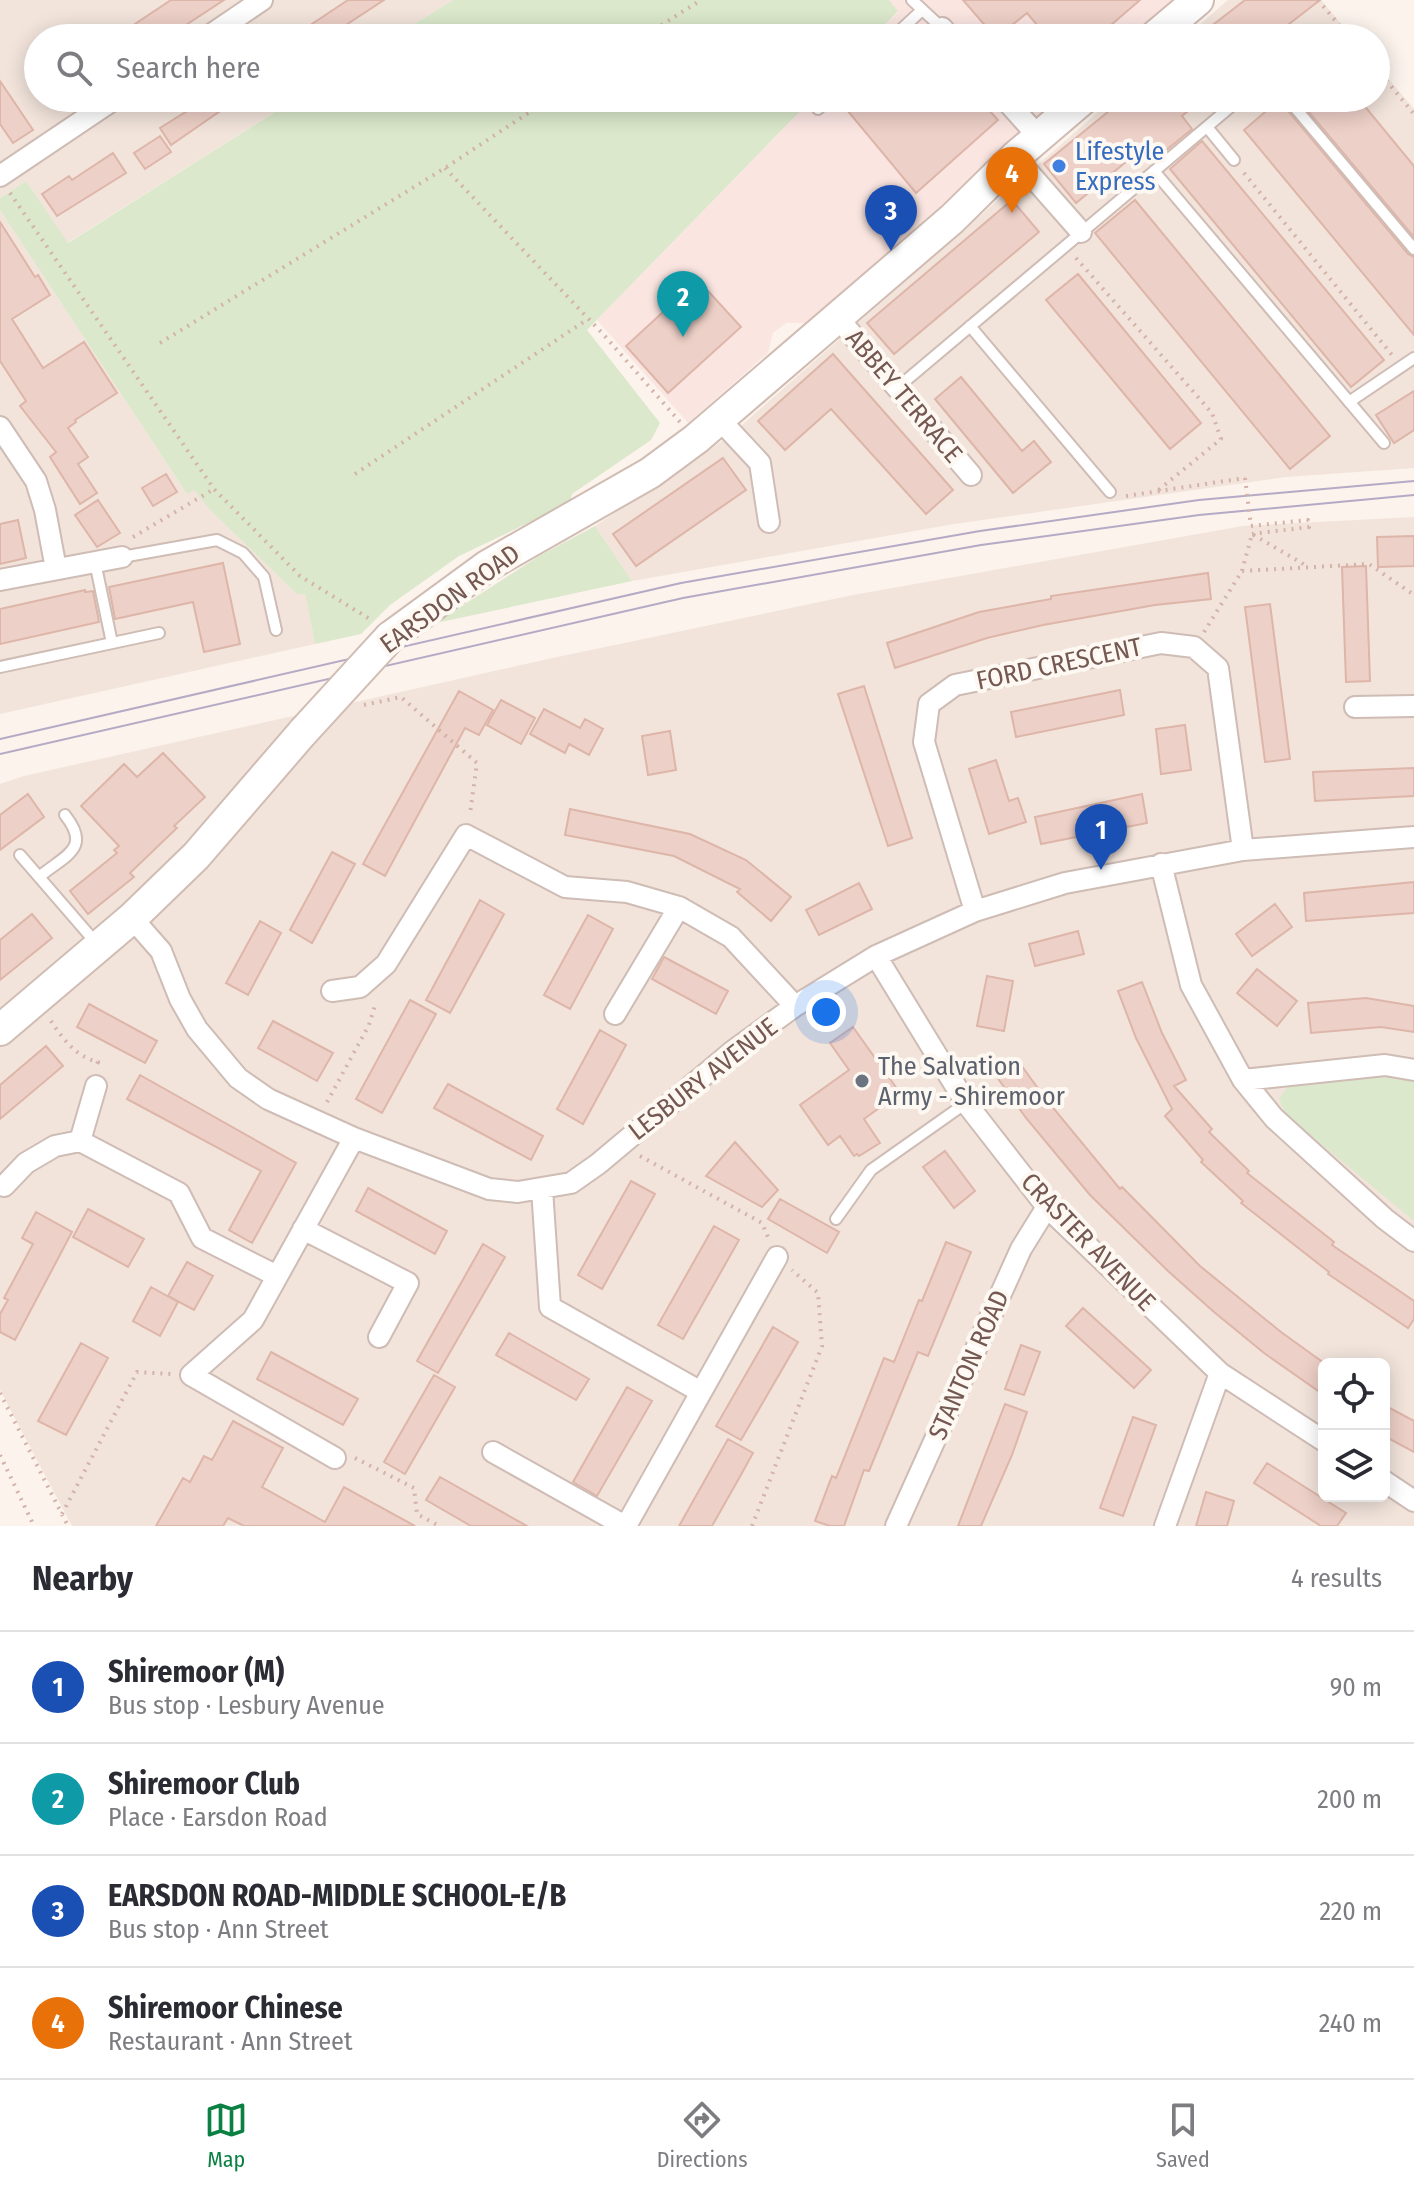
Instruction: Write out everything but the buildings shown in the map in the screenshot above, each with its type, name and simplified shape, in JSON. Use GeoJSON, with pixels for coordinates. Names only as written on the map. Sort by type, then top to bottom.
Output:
{"type":"FeatureCollection","features":[{"type":"Feature","properties":{"kind":"street"},"geometry":{"type":"LineString","coordinates":[[227,24],[262,0]]}},
{"type":"Feature","properties":{"kind":"street"},"geometry":{"type":"LineString","coordinates":[[1172,24],[1198,0]]}},
{"type":"Feature","properties":{"kind":"street"},"geometry":{"type":"LineString","coordinates":[[4,183],[98,112]]}},
{"type":"Feature","properties":{"kind":"street"},"geometry":{"type":"LineString","coordinates":[[1017,112],[1038,136]]}},
{"type":"Feature","properties":{"kind":"street","name":"EARSDON ROAD"},"geometry":{"type":"LineString","coordinates":[[0,1030],[132,918],[196,856],[385,631],[487,566],[650,473],[696,439],[952,219],[1015,157],[1067,112]]}},
{"type":"Feature","properties":{"kind":"street"},"geometry":{"type":"LineString","coordinates":[[1015,157],[1073,239]]}},
{"type":"Feature","properties":{"kind":"street","name":"ABBEY TERRACE"},"geometry":{"type":"LineString","coordinates":[[838,318],[971,475]]}},
{"type":"Feature","properties":{"kind":"street"},"geometry":{"type":"LineString","coordinates":[[720,420],[760,463],[769,522]]}},
{"type":"Feature","properties":{"kind":"street"},"geometry":{"type":"LineString","coordinates":[[0,427],[36,481],[56,569]]}},
{"type":"Feature","properties":{"kind":"street"},"geometry":{"type":"LineString","coordinates":[[0,580],[122,557]]}},
{"type":"Feature","properties":{"kind":"street","name":"FORD CRESCENT"},"geometry":{"type":"LineString","coordinates":[[975,911],[924,742],[929,704],[955,685],[1161,643],[1194,647]]}},
{"type":"Feature","properties":{"kind":"street"},"geometry":{"type":"LineString","coordinates":[[1194,647],[1218,668],[1243,850]]}},
{"type":"Feature","properties":{"kind":"street"},"geometry":{"type":"LineString","coordinates":[[1355,707],[1414,706]]}},
{"type":"Feature","properties":{"kind":"street"},"geometry":{"type":"LineString","coordinates":[[332,991],[360,987],[386,964],[466,835],[565,887],[627,892],[679,907],[731,937],[795,1006]]}},
{"type":"Feature","properties":{"kind":"street","name":"LESBURY AVENUE"},"geometry":{"type":"LineString","coordinates":[[132,918],[161,951],[180,999],[197,1029],[238,1078],[268,1099],[354,1138],[489,1189],[518,1192],[571,1183],[733,1051],[795,1006],[876,956],[975,911],[1065,883],[1243,850],[1414,837]]}},
{"type":"Feature","properties":{"kind":"street"},"geometry":{"type":"LineString","coordinates":[[1161,864],[1191,985],[1243,1080],[1274,1118],[1385,1219],[1414,1241]]}},
{"type":"Feature","properties":{"kind":"street"},"geometry":{"type":"LineString","coordinates":[[615,1014],[679,907]]}},
{"type":"Feature","properties":{"kind":"street","name":"CRASTER AVENUE"},"geometry":{"type":"LineString","coordinates":[[876,956],[966,1103],[1047,1207],[1220,1373],[1318,1437]]}},
{"type":"Feature","properties":{"kind":"street"},"geometry":{"type":"LineString","coordinates":[[1243,1080],[1385,1065],[1414,1070]]}},
{"type":"Feature","properties":{"kind":"street"},"geometry":{"type":"LineString","coordinates":[[80,1141],[96,1086]]}},
{"type":"Feature","properties":{"kind":"street"},"geometry":{"type":"LineString","coordinates":[[335,1458],[191,1375],[253,1320],[354,1138]]}},
{"type":"Feature","properties":{"kind":"street"},"geometry":{"type":"LineString","coordinates":[[4,1186],[26,1163],[55,1146],[80,1141],[179,1193],[202,1238],[277,1276]]}},
{"type":"Feature","properties":{"kind":"street"},"geometry":{"type":"LineString","coordinates":[[542,1189],[550,1307],[701,1392]]}},
{"type":"Feature","properties":{"kind":"street","name":"STANTON ROAD"},"geometry":{"type":"LineString","coordinates":[[896,1526],[1021,1249],[1047,1207]]}},
{"type":"Feature","properties":{"kind":"street"},"geometry":{"type":"LineString","coordinates":[[303,1229],[408,1283],[379,1337]]}},
{"type":"Feature","properties":{"kind":"street"},"geometry":{"type":"LineString","coordinates":[[493,1452],[626,1526],[777,1257]]}},
{"type":"Feature","properties":{"kind":"street"},"geometry":{"type":"LineString","coordinates":[[1165,1526],[1220,1373]]}},
{"type":"Feature","properties":{"kind":"street"},"geometry":{"type":"LineString","coordinates":[[1390,1485],[1414,1501]]}},
{"type":"Feature","properties":{"kind":"lane"},"geometry":{"type":"LineString","coordinates":[[912,0],[937,24]]}},
{"type":"Feature","properties":{"kind":"lane"},"geometry":{"type":"LineString","coordinates":[[907,24],[922,10]]}},
{"type":"Feature","properties":{"kind":"lane"},"geometry":{"type":"LineString","coordinates":[[897,388],[1222,112]]}},
{"type":"Feature","properties":{"kind":"lane"},"geometry":{"type":"LineString","coordinates":[[1299,112],[1414,249]]}},
{"type":"Feature","properties":{"kind":"lane"},"geometry":{"type":"LineString","coordinates":[[1207,127],[1234,160]]}},
{"type":"Feature","properties":{"kind":"lane"},"geometry":{"type":"LineString","coordinates":[[1154,171],[1384,443]]}},
{"type":"Feature","properties":{"kind":"lane"},"geometry":{"type":"LineString","coordinates":[[970,326],[1110,492]]}},
{"type":"Feature","properties":{"kind":"lane"},"geometry":{"type":"LineString","coordinates":[[1349,402],[1414,358]]}},
{"type":"Feature","properties":{"kind":"lane"},"geometry":{"type":"LineString","coordinates":[[122,557],[217,540],[243,553],[264,577],[276,630]]}},
{"type":"Feature","properties":{"kind":"lane"},"geometry":{"type":"LineString","coordinates":[[95,562],[112,643]]}},
{"type":"Feature","properties":{"kind":"lane"},"geometry":{"type":"LineString","coordinates":[[0,667],[159,633]]}},
{"type":"Feature","properties":{"kind":"lane"},"geometry":{"type":"LineString","coordinates":[[39,877],[75,847],[78,837],[76,829],[65,815]]}},
{"type":"Feature","properties":{"kind":"lane"},"geometry":{"type":"LineString","coordinates":[[20,855],[99,946]]}},
{"type":"Feature","properties":{"kind":"lane"},"geometry":{"type":"LineString","coordinates":[[836,1219],[871,1170],[966,1103]]}},
{"type":"Feature","properties":{"kind":"path"},"geometry":{"type":"LineString","coordinates":[[663,24],[701,0]]}},
{"type":"Feature","properties":{"kind":"path"},"geometry":{"type":"LineString","coordinates":[[1318,0],[1338,24]]}},
{"type":"Feature","properties":{"kind":"path"},"geometry":{"type":"LineString","coordinates":[[1390,85],[1414,114]]}},
{"type":"Feature","properties":{"kind":"path"},"geometry":{"type":"LineString","coordinates":[[160,343],[445,168],[530,112]]}},
{"type":"Feature","properties":{"kind":"path"},"geometry":{"type":"LineString","coordinates":[[1234,160],[1401,367]]}},
{"type":"Feature","properties":{"kind":"path"},"geometry":{"type":"LineString","coordinates":[[445,168],[696,439]]}},
{"type":"Feature","properties":{"kind":"path"},"geometry":{"type":"LineString","coordinates":[[4,183],[214,489],[300,576],[385,631]]}},
{"type":"Feature","properties":{"kind":"path"},"geometry":{"type":"LineString","coordinates":[[1073,239],[1212,413],[1221,439],[1156,492]]}},
{"type":"Feature","properties":{"kind":"path"},"geometry":{"type":"LineString","coordinates":[[355,474],[588,319]]}},
{"type":"Feature","properties":{"kind":"path"},"geometry":{"type":"LineString","coordinates":[[1110,492],[1115,498],[1245,478],[1251,526],[1308,520],[1309,527],[1252,534]]}},
{"type":"Feature","properties":{"kind":"path"},"geometry":{"type":"LineString","coordinates":[[122,557],[120,545],[214,489]]}},
{"type":"Feature","properties":{"kind":"path"},"geometry":{"type":"LineString","coordinates":[[1252,534],[1308,566]]}},
{"type":"Feature","properties":{"kind":"path"},"geometry":{"type":"LineString","coordinates":[[1194,647],[1242,571],[1252,534]]}},
{"type":"Feature","properties":{"kind":"path"},"geometry":{"type":"LineString","coordinates":[[1242,571],[1369,564],[1414,595]]}},
{"type":"Feature","properties":{"kind":"path"},"geometry":{"type":"LineString","coordinates":[[401,697],[477,763],[466,835]]}},
{"type":"Feature","properties":{"kind":"path"},"geometry":{"type":"LineString","coordinates":[[317,1121],[369,1025],[386,964]]}},
{"type":"Feature","properties":{"kind":"path"},"geometry":{"type":"LineString","coordinates":[[38,998],[62,1039],[85,1059],[98,1062],[96,1086]]}},
{"type":"Feature","properties":{"kind":"path"},"geometry":{"type":"LineString","coordinates":[[62,1514],[137,1372],[191,1375]]}},
{"type":"Feature","properties":{"kind":"path"},"geometry":{"type":"LineString","coordinates":[[0,1393],[68,1526]]}},
{"type":"Feature","properties":{"kind":"path"},"geometry":{"type":"LineString","coordinates":[[0,1455],[34,1526]]}},
{"type":"Feature","properties":{"kind":"path"},"geometry":{"type":"LineString","coordinates":[[335,1458],[356,1457],[414,1488],[417,1514],[439,1526]]}},
{"type":"Feature","properties":{"kind":"shaded area"},"geometry":{"type":"Polygon","coordinates":[[[0,0],[453,0],[414,24],[24,24],[24,112],[275,112],[67,243],[26,181],[0,198],[0,0]]]}},
{"type":"Feature","properties":{"kind":"shaded area"},"geometry":{"type":"Polygon","coordinates":[[[889,0],[1187,0],[1159,24],[886,24],[898,12],[889,0]]]}},
{"type":"Feature","properties":{"kind":"shaded area"},"geometry":{"type":"Polygon","coordinates":[[[1228,0],[1321,0],[1341,24],[1200,24],[1228,0]]]}},
{"type":"Feature","properties":{"kind":"shaded area"},"geometry":{"type":"Polygon","coordinates":[[[1390,81],[1414,109],[1414,468],[1286,477],[954,524],[632,581],[595,526],[728,437],[1098,112],[1390,112],[1390,81]]]}},
{"type":"Feature","properties":{"kind":"shaded area"},"geometry":{"type":"Polygon","coordinates":[[[799,112],[1054,112],[805,323],[786,323],[773,333],[768,353],[688,423],[597,320],[799,112]]]}},
{"type":"Feature","properties":{"kind":"shaded area"},"geometry":{"type":"Polygon","coordinates":[[[0,210],[187,494],[194,489],[211,511],[297,594],[305,594],[315,644],[0,714],[0,210]]]}},
{"type":"Feature","properties":{"kind":"shaded area"},"geometry":{"type":"Polygon","coordinates":[[[1414,517],[1414,1526],[72,1526],[0,1390],[0,784],[24,776],[548,659],[853,595],[1243,526],[1414,517]]]}},
{"type":"Feature","properties":{"kind":"green space"},"geometry":{"type":"Polygon","coordinates":[[[453,0],[889,0],[898,11],[885,24],[414,24],[453,0]]]}},
{"type":"Feature","properties":{"kind":"green space"},"geometry":{"type":"Polygon","coordinates":[[[275,112],[799,112],[587,330],[660,423],[651,440],[572,494],[570,503],[459,556],[390,605],[361,634],[315,644],[305,594],[297,594],[211,511],[194,490],[187,494],[0,210],[0,198],[26,181],[68,243],[275,112]]]}},
{"type":"Feature","properties":{"kind":"green space"},"geometry":{"type":"Polygon","coordinates":[[[595,526],[632,581],[436,623],[539,556],[595,526]]]}},
{"type":"Feature","properties":{"kind":"green space"},"geometry":{"type":"Polygon","coordinates":[[[1389,1073],[1414,1079],[1414,1221],[1285,1114],[1279,1098],[1291,1083],[1389,1073]]]}},
{"type":"Feature","properties":{"kind":"tram line"},"geometry":{"type":"LineString","coordinates":[[0,739],[681,583],[980,531],[1199,500],[1414,481]]}},
{"type":"Feature","properties":{"kind":"tram line"},"geometry":{"type":"LineString","coordinates":[[0,754],[683,598],[981,545],[1199,515],[1414,495]]}},
{"type":"Feature","properties":{"kind":"place","name":"Lifestyle Express"},"geometry":{"type":"Point","coordinates":[1059,166]}},
{"type":"Feature","properties":{"kind":"place","name":"Shiremoor Chinese"},"geometry":{"type":"Point","coordinates":[1012,213]}},
{"type":"Feature","properties":{"kind":"place","name":"EARSDON ROAD-MIDDLE SCHOOL-E/B"},"geometry":{"type":"Point","coordinates":[891,251]}},
{"type":"Feature","properties":{"kind":"place","name":"Shiremoor Club"},"geometry":{"type":"Point","coordinates":[683,337]}},
{"type":"Feature","properties":{"kind":"place","name":"Shiremoor (M)"},"geometry":{"type":"Point","coordinates":[1101,870]}},
{"type":"Feature","properties":{"kind":"place","name":"The Salvation Army - Shiremoor"},"geometry":{"type":"Point","coordinates":[862,1081]}}]}
